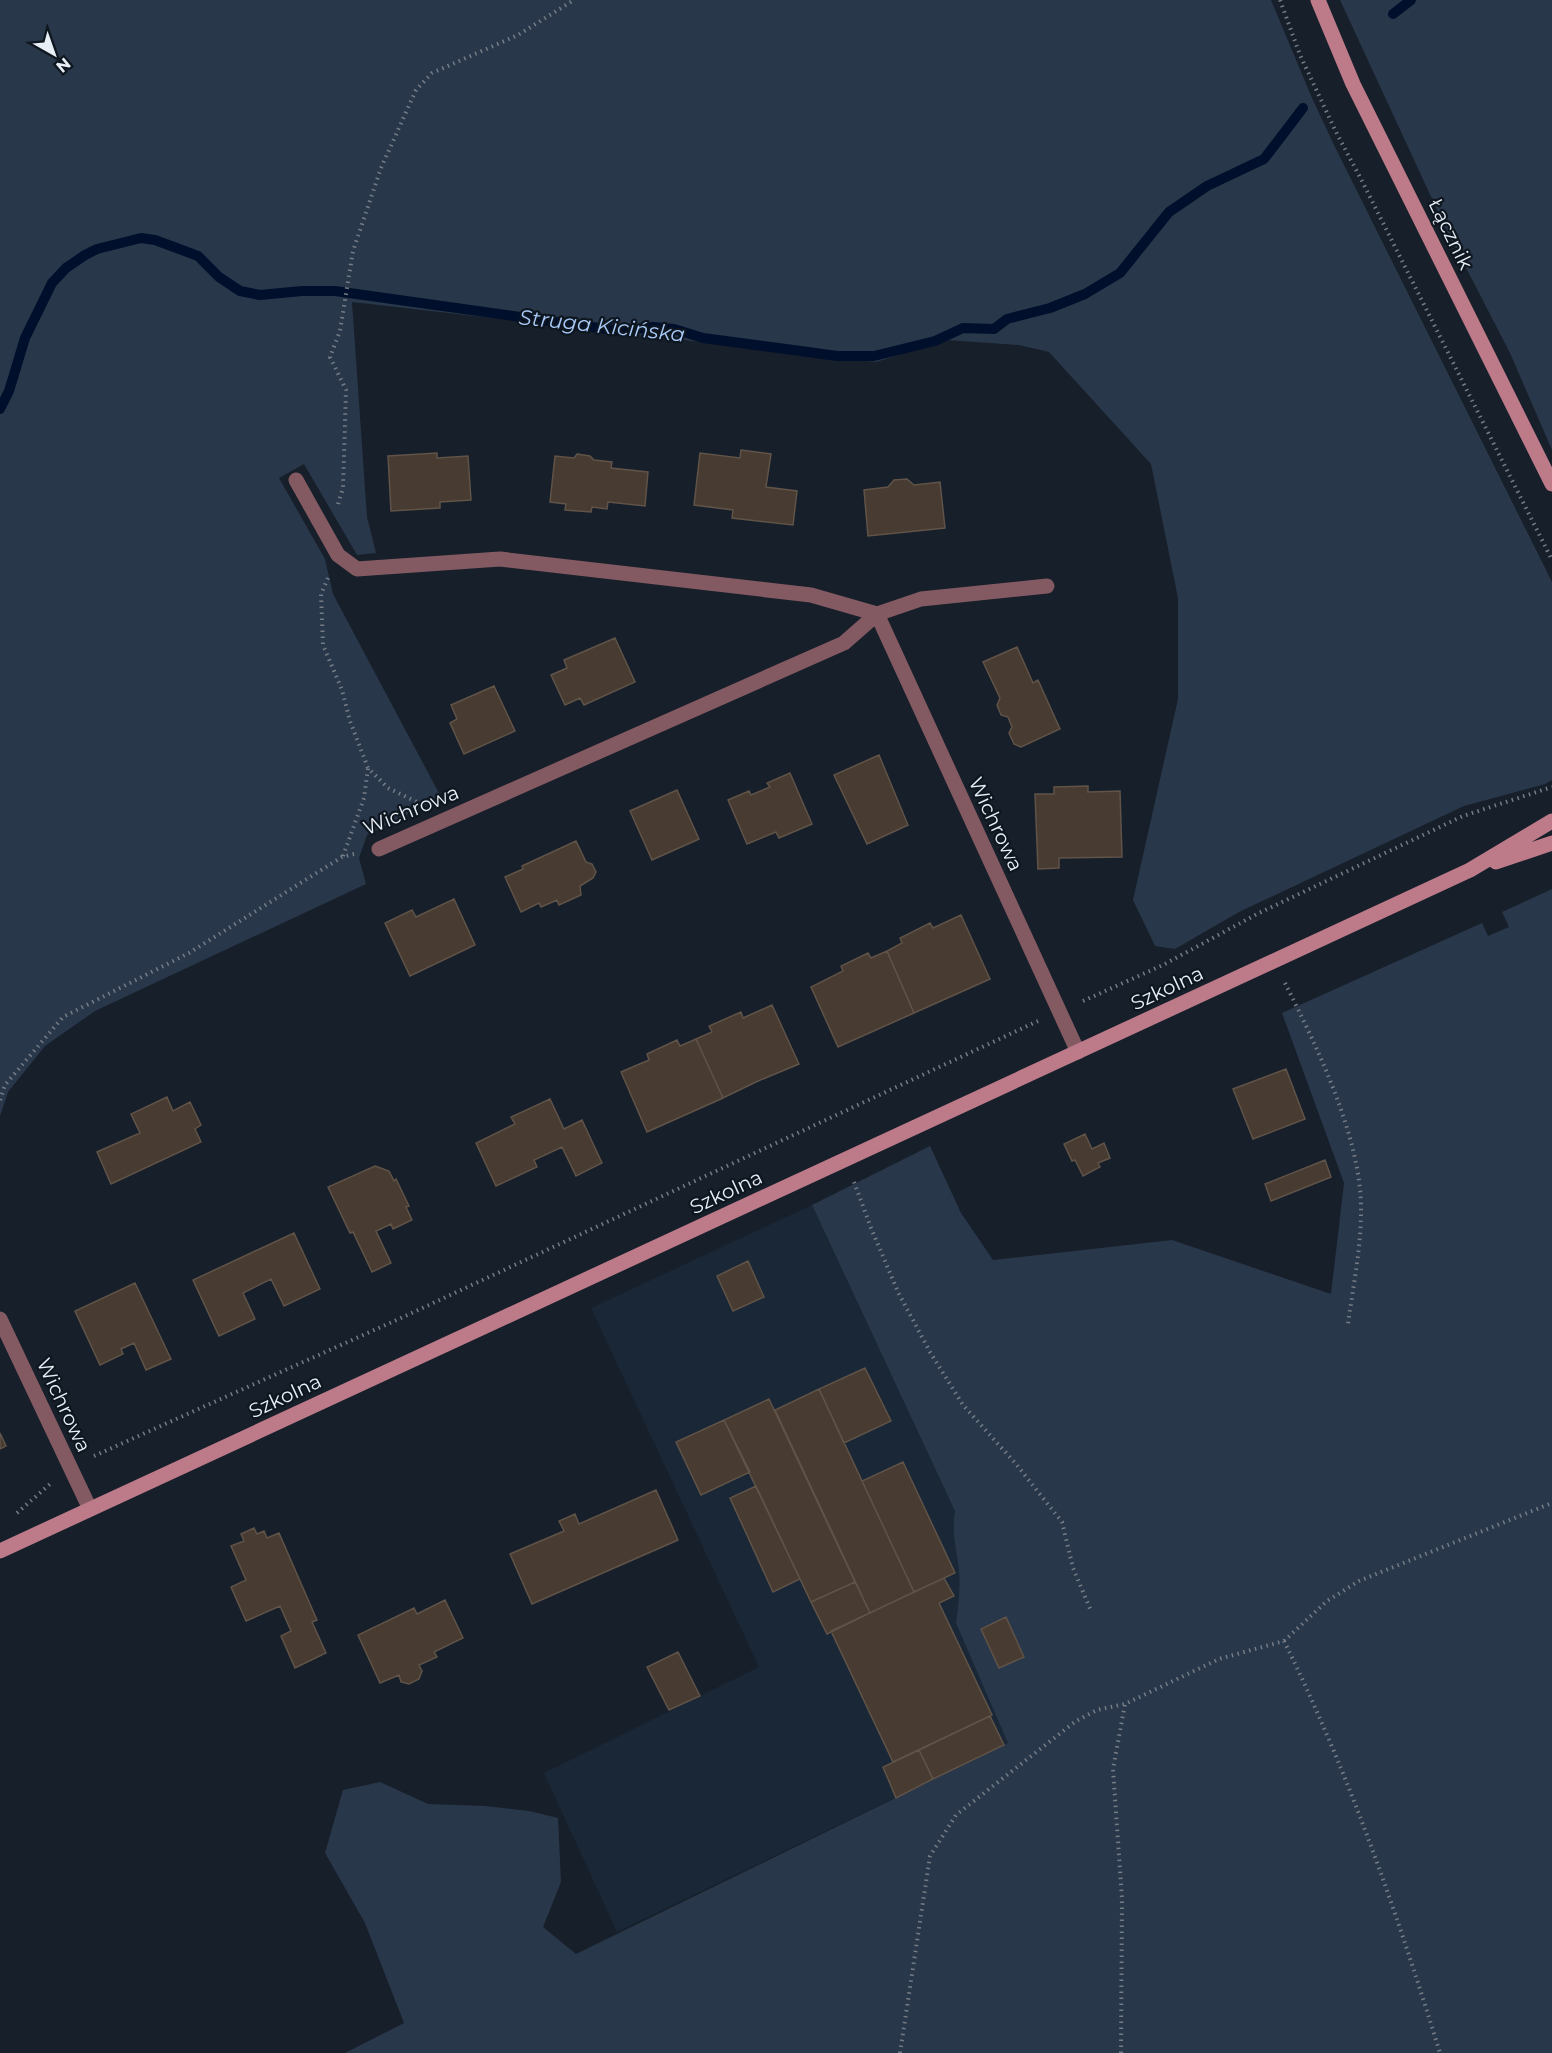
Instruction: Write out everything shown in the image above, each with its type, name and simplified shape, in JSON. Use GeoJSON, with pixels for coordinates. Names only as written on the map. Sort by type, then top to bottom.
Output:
{"type":"FeatureCollection","features":[{"type":"Feature","properties":{"kind":"street","name":"Łącznik"},"geometry":{"type":"LineString","coordinates":[[1318,0],[1353,84],[1552,484]]}},
{"type":"Feature","properties":{"kind":"street"},"geometry":{"type":"LineString","coordinates":[[296,480],[338,555],[357,569],[500,559],[811,595],[877,614],[921,599],[1047,586]]}},
{"type":"Feature","properties":{"kind":"street","name":"Wichrowa"},"geometry":{"type":"LineString","coordinates":[[379,849],[844,643],[877,614],[1078,1052]]}},
{"type":"Feature","properties":{"kind":"street","name":"Szkolna"},"geometry":{"type":"LineString","coordinates":[[0,1551],[1470,870],[1552,821]]}},
{"type":"Feature","properties":{"kind":"street","name":"Szkolna"},"geometry":{"type":"LineString","coordinates":[[1470,870],[1552,843]]}},
{"type":"Feature","properties":{"kind":"street","name":"Wichrowa"},"geometry":{"type":"LineString","coordinates":[[0,1319],[90,1509]]}},
{"type":"Feature","properties":{"kind":"path"},"geometry":{"type":"LineString","coordinates":[[344,302],[353,251],[381,168],[416,90],[432,73],[519,34],[574,0]]}},
{"type":"Feature","properties":{"kind":"path"},"geometry":{"type":"LineString","coordinates":[[1280,0],[1300,55],[1337,135],[1367,190],[1552,560]]}},
{"type":"Feature","properties":{"kind":"path"},"geometry":{"type":"LineString","coordinates":[[342,857],[363,798],[368,768]]}},
{"type":"Feature","properties":{"kind":"path"},"geometry":{"type":"LineString","coordinates":[[14,1516],[70,1467],[412,1313],[1059,1011],[1163,965],[1257,914],[1463,816],[1552,787]]}},
{"type":"Feature","properties":{"kind":"path","name":"Wichrowa"},"geometry":{"type":"LineString","coordinates":[[0,1101],[5,1085],[63,1017],[189,953],[342,857],[379,849]]}},
{"type":"Feature","properties":{"kind":"path"},"geometry":{"type":"LineString","coordinates":[[1274,962],[1329,1076],[1359,1176],[1361,1211],[1356,1271],[1347,1324]]}},
{"type":"Feature","properties":{"kind":"path"},"geometry":{"type":"LineString","coordinates":[[846,1160],[870,1228],[898,1292],[930,1352],[963,1405],[1016,1464],[1062,1522],[1073,1568],[1091,1611]]}},
{"type":"Feature","properties":{"kind":"path"},"geometry":{"type":"LineString","coordinates":[[900,2053],[930,1856],[956,1815],[1076,1721],[1097,1710],[1125,1704],[1219,1659],[1284,1641],[1327,1601],[1359,1581],[1552,1503]]}},
{"type":"Feature","properties":{"kind":"path"},"geometry":{"type":"LineString","coordinates":[[1284,1641],[1314,1702],[1369,1842],[1407,1945],[1440,2053]]}},
{"type":"Feature","properties":{"kind":"path"},"geometry":{"type":"LineString","coordinates":[[1121,2053],[1122,1899],[1113,1769],[1125,1704]]}},
{"type":"Feature","properties":{"kind":"shaded area"},"geometry":{"type":"Polygon","coordinates":[[[0,0],[1271,0],[1334,145],[1552,582],[1552,780],[1545,784],[1464,806],[1239,912],[1175,949],[1155,946],[1133,900],[1178,699],[1178,598],[1151,464],[1049,352],[1019,345],[947,340],[876,362],[352,302],[367,517],[376,553],[357,555],[304,464],[279,478],[325,559],[333,594],[441,797],[367,835],[359,858],[366,884],[95,1011],[45,1046],[8,1092],[0,1116],[0,0]]]}},
{"type":"Feature","properties":{"kind":"shaded area"},"geometry":{"type":"Polygon","coordinates":[[[1340,0],[1552,0],[1552,450],[1510,353],[1446,229],[1340,0]]]}},
{"type":"Feature","properties":{"kind":"shaded area"},"geometry":{"type":"Polygon","coordinates":[[[1552,889],[1552,2053],[345,2053],[404,2023],[365,1923],[325,1853],[343,1790],[380,1782],[428,1804],[485,1806],[529,1811],[558,1818],[561,1882],[543,1927],[576,1954],[1008,1743],[956,1623],[959,1570],[954,1531],[955,1511],[812,1205],[930,1146],[961,1213],[993,1260],[1172,1240],[1331,1294],[1344,1183],[1282,1013],[1482,923],[1488,936],[1509,927],[1502,912],[1552,889]]]}},
{"type":"Feature","properties":{"kind":"shaded area"},"geometry":{"type":"Polygon","coordinates":[[[812,1205],[1054,1721],[617,1932],[544,1773],[759,1667],[591,1308],[812,1205]]]}},
{"type":"Feature","properties":{"kind":"building"},"geometry":{"type":"Polygon","coordinates":[[[741,450],[771,454],[766,487],[797,491],[793,525],[732,518],[733,510],[694,505],[700,453],[740,458],[741,450]]]}},
{"type":"Feature","properties":{"kind":"building"},"geometry":{"type":"Polygon","coordinates":[[[437,453],[437,458],[468,456],[471,500],[440,502],[440,508],[391,511],[388,456],[437,453]]]}},
{"type":"Feature","properties":{"kind":"building"},"geometry":{"type":"Polygon","coordinates":[[[577,454],[590,456],[594,460],[612,462],[611,468],[648,472],[645,506],[608,502],[607,509],[592,507],[591,512],[565,510],[566,504],[550,502],[555,456],[574,458],[577,454]]]}},
{"type":"Feature","properties":{"kind":"building"},"geometry":{"type":"Polygon","coordinates":[[[907,479],[914,485],[940,482],[945,528],[868,536],[864,490],[888,487],[894,480],[907,479]]]}},
{"type":"Feature","properties":{"kind":"building"},"geometry":{"type":"Polygon","coordinates":[[[615,638],[635,682],[584,705],[580,698],[565,705],[551,675],[567,668],[564,660],[615,638]]]}},
{"type":"Feature","properties":{"kind":"building"},"geometry":{"type":"Polygon","coordinates":[[[1017,647],[1033,683],[1038,680],[1060,729],[1021,747],[1014,744],[1009,733],[1012,727],[1008,717],[1001,715],[997,705],[1000,698],[983,662],[1017,647]]]}},
{"type":"Feature","properties":{"kind":"building"},"geometry":{"type":"Polygon","coordinates":[[[494,686],[515,731],[464,754],[450,723],[457,719],[451,705],[494,686]]]}},
{"type":"Feature","properties":{"kind":"building"},"geometry":{"type":"Polygon","coordinates":[[[879,755],[908,825],[867,844],[834,775],[879,755]]]}},
{"type":"Feature","properties":{"kind":"building"},"geometry":{"type":"Polygon","coordinates":[[[790,773],[812,824],[779,838],[776,832],[747,844],[728,800],[749,791],[751,795],[770,787],[767,783],[790,773]]]}},
{"type":"Feature","properties":{"kind":"building"},"geometry":{"type":"Polygon","coordinates":[[[1088,786],[1088,792],[1120,791],[1122,857],[1059,858],[1059,868],[1038,869],[1035,794],[1054,794],[1054,787],[1088,786]]]}},
{"type":"Feature","properties":{"kind":"building"},"geometry":{"type":"Polygon","coordinates":[[[677,790],[699,839],[652,860],[630,811],[677,790]]]}},
{"type":"Feature","properties":{"kind":"building"},"geometry":{"type":"Polygon","coordinates":[[[576,841],[586,862],[592,864],[596,872],[593,878],[580,886],[581,895],[559,905],[557,900],[541,907],[539,903],[521,912],[505,877],[523,869],[522,866],[576,841]]]}},
{"type":"Feature","properties":{"kind":"building"},"geometry":{"type":"Polygon","coordinates":[[[454,899],[475,945],[410,976],[385,923],[412,910],[416,917],[454,899]]]}},
{"type":"Feature","properties":{"kind":"building"},"geometry":{"type":"Polygon","coordinates":[[[961,915],[990,979],[914,1013],[887,951],[902,943],[900,938],[930,923],[933,928],[961,915]]]}},
{"type":"Feature","properties":{"kind":"building"},"geometry":{"type":"Polygon","coordinates":[[[887,951],[914,1013],[838,1047],[811,987],[843,971],[841,966],[868,953],[871,958],[887,951]]]}},
{"type":"Feature","properties":{"kind":"building"},"geometry":{"type":"Polygon","coordinates":[[[772,1005],[799,1064],[723,1098],[696,1039],[712,1032],[709,1026],[741,1012],[743,1018],[772,1005]]]}},
{"type":"Feature","properties":{"kind":"building"},"geometry":{"type":"Polygon","coordinates":[[[696,1039],[723,1098],[647,1132],[621,1072],[649,1060],[647,1054],[677,1040],[680,1046],[696,1039]]]}},
{"type":"Feature","properties":{"kind":"building"},"geometry":{"type":"Polygon","coordinates":[[[1286,1069],[1305,1119],[1253,1139],[1233,1089],[1286,1069]]]}},
{"type":"Feature","properties":{"kind":"building"},"geometry":{"type":"Polygon","coordinates":[[[167,1097],[173,1111],[190,1102],[201,1125],[195,1129],[201,1142],[111,1184],[97,1152],[140,1133],[131,1114],[167,1097]]]}},
{"type":"Feature","properties":{"kind":"building"},"geometry":{"type":"Polygon","coordinates":[[[550,1099],[564,1129],[582,1120],[602,1163],[576,1176],[562,1147],[534,1160],[537,1167],[496,1186],[476,1143],[515,1124],[511,1117],[550,1099]]]}},
{"type":"Feature","properties":{"kind":"building"},"geometry":{"type":"Polygon","coordinates":[[[1085,1134],[1092,1149],[1104,1143],[1110,1158],[1098,1163],[1100,1167],[1083,1176],[1075,1160],[1072,1161],[1064,1144],[1085,1134]]]}},
{"type":"Feature","properties":{"kind":"building"},"geometry":{"type":"Polygon","coordinates":[[[1325,1160],[1331,1177],[1271,1201],[1265,1184],[1325,1160]]]}},
{"type":"Feature","properties":{"kind":"building"},"geometry":{"type":"Polygon","coordinates":[[[375,1166],[389,1171],[394,1181],[396,1179],[409,1206],[406,1207],[412,1220],[393,1229],[391,1224],[376,1231],[391,1263],[372,1272],[328,1187],[375,1166]]]}},
{"type":"Feature","properties":{"kind":"building"},"geometry":{"type":"Polygon","coordinates":[[[294,1233],[320,1289],[284,1306],[271,1279],[243,1293],[255,1319],[219,1336],[193,1280],[294,1233]]]}},
{"type":"Feature","properties":{"kind":"building"},"geometry":{"type":"Polygon","coordinates":[[[748,1261],[764,1297],[733,1311],[717,1276],[748,1261]]]}},
{"type":"Feature","properties":{"kind":"building"},"geometry":{"type":"Polygon","coordinates":[[[135,1283],[171,1359],[146,1370],[134,1343],[121,1349],[123,1354],[100,1365],[75,1311],[135,1283]]]}},
{"type":"Feature","properties":{"kind":"building"},"geometry":{"type":"Polygon","coordinates":[[[865,1368],[891,1421],[844,1443],[819,1389],[865,1368]]]}},
{"type":"Feature","properties":{"kind":"building"},"geometry":{"type":"Polygon","coordinates":[[[819,1389],[914,1592],[870,1613],[775,1410],[819,1389]]]}},
{"type":"Feature","properties":{"kind":"building"},"geometry":{"type":"Polygon","coordinates":[[[769,1399],[855,1582],[811,1602],[724,1420],[769,1399]]]}},
{"type":"Feature","properties":{"kind":"building"},"geometry":{"type":"Polygon","coordinates":[[[724,1420],[750,1472],[701,1495],[676,1442],[724,1420]]]}},
{"type":"Feature","properties":{"kind":"building"},"geometry":{"type":"Polygon","coordinates":[[[0,1433],[6,1446],[0,1449],[0,1433]]]}},
{"type":"Feature","properties":{"kind":"building"},"geometry":{"type":"Polygon","coordinates":[[[903,1462],[955,1573],[914,1592],[862,1481],[903,1462]]]}},
{"type":"Feature","properties":{"kind":"building"},"geometry":{"type":"Polygon","coordinates":[[[756,1486],[800,1579],[773,1592],[730,1498],[756,1486]]]}},
{"type":"Feature","properties":{"kind":"building"},"geometry":{"type":"Polygon","coordinates":[[[656,1490],[678,1540],[532,1604],[510,1554],[564,1531],[559,1521],[575,1514],[579,1524],[656,1490]]]}},
{"type":"Feature","properties":{"kind":"building"},"geometry":{"type":"Polygon","coordinates":[[[254,1528],[257,1534],[264,1531],[267,1538],[279,1533],[317,1620],[312,1622],[326,1653],[295,1668],[281,1636],[291,1631],[280,1606],[246,1621],[231,1587],[246,1580],[231,1546],[244,1541],[241,1534],[254,1528]]]}},
{"type":"Feature","properties":{"kind":"building"},"geometry":{"type":"Polygon","coordinates":[[[944,1578],[954,1596],[939,1603],[992,1715],[893,1762],[831,1631],[944,1578]]]}},
{"type":"Feature","properties":{"kind":"building"},"geometry":{"type":"Polygon","coordinates":[[[855,1582],[870,1613],[827,1634],[811,1602],[855,1582]]]}},
{"type":"Feature","properties":{"kind":"building"},"geometry":{"type":"Polygon","coordinates":[[[445,1600],[463,1638],[434,1652],[437,1657],[419,1665],[422,1671],[419,1679],[409,1684],[401,1682],[399,1675],[380,1683],[358,1635],[414,1608],[417,1614],[445,1600]]]}},
{"type":"Feature","properties":{"kind":"building"},"geometry":{"type":"Polygon","coordinates":[[[1006,1617],[1024,1657],[999,1668],[981,1629],[1006,1617]]]}},
{"type":"Feature","properties":{"kind":"building"},"geometry":{"type":"Polygon","coordinates":[[[678,1652],[700,1696],[669,1710],[647,1667],[678,1652]]]}},
{"type":"Feature","properties":{"kind":"building"},"geometry":{"type":"Polygon","coordinates":[[[990,1716],[1004,1745],[933,1779],[919,1750],[990,1716]]]}},
{"type":"Feature","properties":{"kind":"building"},"geometry":{"type":"Polygon","coordinates":[[[919,1750],[933,1779],[896,1798],[883,1767],[919,1750]]]}},
{"type":"Feature","properties":{"kind":"waterway","name":"Struga Kicińska"},"geometry":{"type":"LineString","coordinates":[[1393,14],[1411,0]]}},
{"type":"Feature","properties":{"kind":"waterway","name":"Struga Kicińska"},"geometry":{"type":"LineString","coordinates":[[0,409],[9,391],[25,338],[52,283],[66,268],[85,255],[97,249],[141,238],[155,240],[198,256],[219,277],[240,291],[260,295],[335,291],[621,331],[653,327],[674,329],[703,338],[837,356],[874,356],[935,341],[963,328],[994,329],[1007,319],[1050,308],[1085,294],[1120,273],[1169,212],[1207,186],[1264,159],[1303,108]]}}]}
